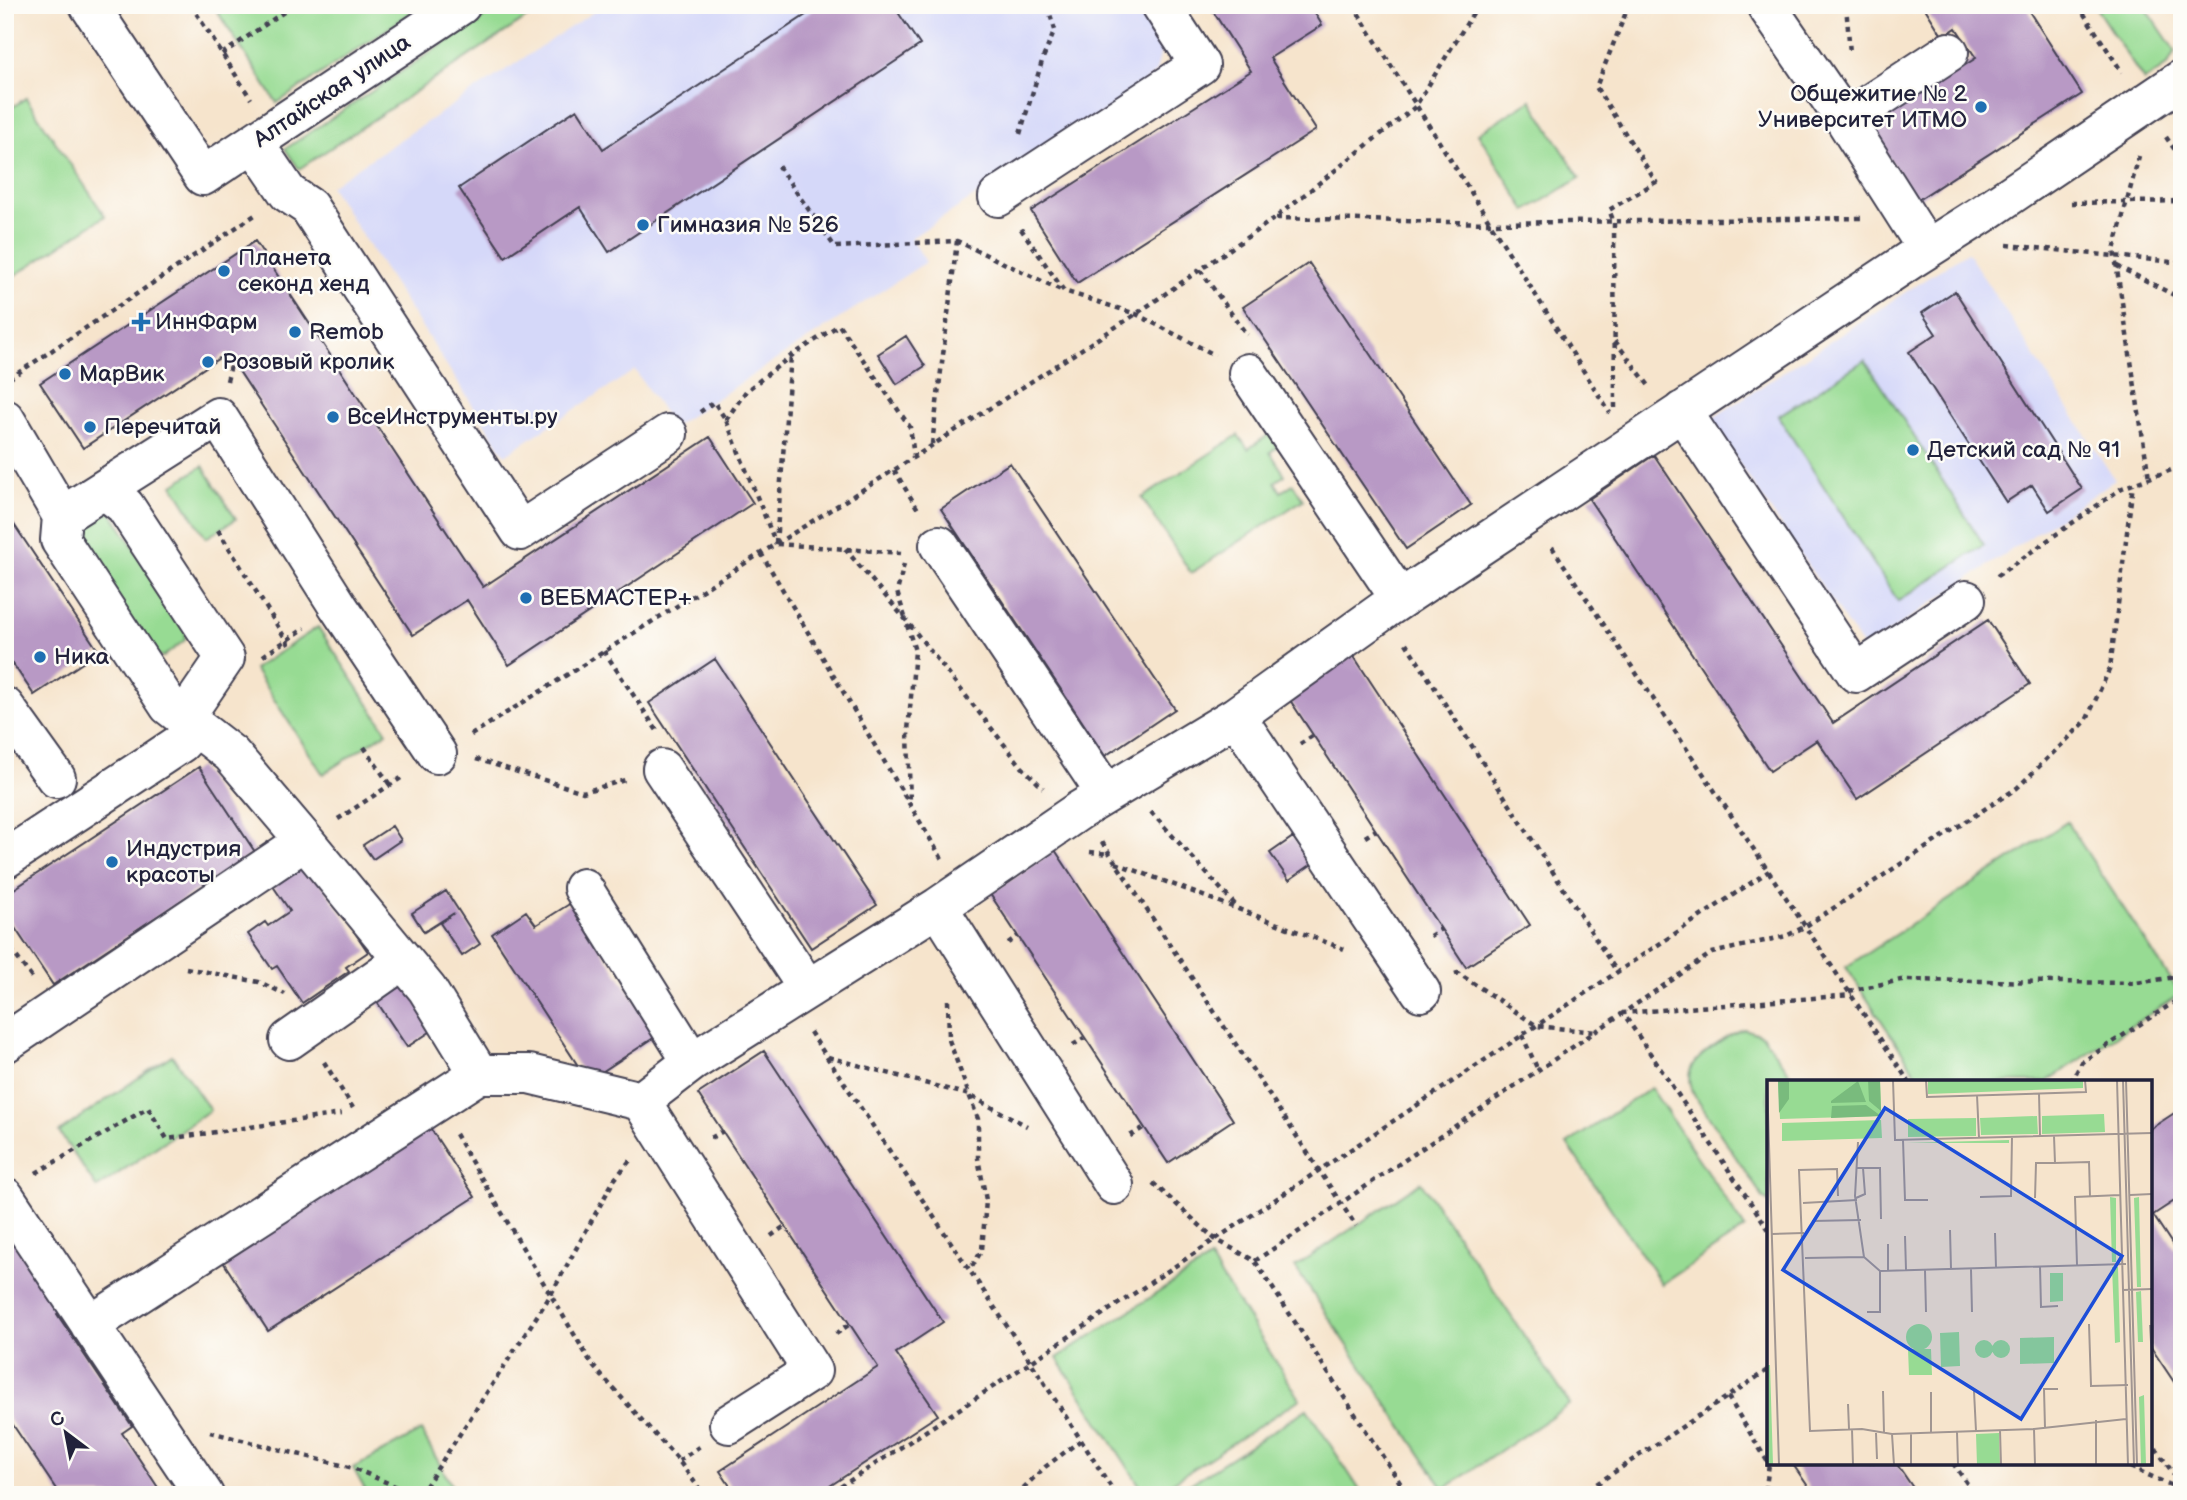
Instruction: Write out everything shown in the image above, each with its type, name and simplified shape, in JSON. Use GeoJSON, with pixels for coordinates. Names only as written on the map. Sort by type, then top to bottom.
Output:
{"type":"FeatureCollection","features":[{"type":"Feature","properties":{"kind":"street","name":"Алтайская улица"},"geometry":{"type":"LineString","coordinates":[[89,5],[203,176],[461,5]]}},
{"type":"Feature","properties":{"kind":"street"},"geometry":{"type":"LineString","coordinates":[[1008,191],[1200,65],[1161,5]]}},
{"type":"Feature","properties":{"kind":"street"},"geometry":{"type":"LineString","coordinates":[[1766,5],[1926,235]]}},
{"type":"Feature","properties":{"kind":"street"},"geometry":{"type":"LineString","coordinates":[[1845,120],[1949,52]]}},
{"type":"Feature","properties":{"kind":"street"},"geometry":{"type":"LineString","coordinates":[[649,1114],[692,1062],[938,907],[1095,801],[1236,716],[1392,605],[1682,411],[1926,235],[2182,79]]}},
{"type":"Feature","properties":{"kind":"street"},"geometry":{"type":"LineString","coordinates":[[254,143],[288,193],[309,207],[520,531],[668,434]]}},
{"type":"Feature","properties":{"kind":"street"},"geometry":{"type":"LineString","coordinates":[[1248,373],[1392,605]]}},
{"type":"Feature","properties":{"kind":"street"},"geometry":{"type":"LineString","coordinates":[[1682,411],[1856,673],[1966,600]]}},
{"type":"Feature","properties":{"kind":"street"},"geometry":{"type":"LineString","coordinates":[[62,516],[218,417],[338,606],[443,751]]}},
{"type":"Feature","properties":{"kind":"street"},"geometry":{"type":"LineString","coordinates":[[5,419],[62,516],[60,540],[169,706],[231,754],[305,841],[427,989],[480,1073]]}},
{"type":"Feature","properties":{"kind":"street"},"geometry":{"type":"LineString","coordinates":[[5,859],[181,743],[225,658],[125,506],[105,490]]}},
{"type":"Feature","properties":{"kind":"street"},"geometry":{"type":"LineString","coordinates":[[939,545],[1095,801]]}},
{"type":"Feature","properties":{"kind":"street"},"geometry":{"type":"LineString","coordinates":[[5,707],[56,778]]}},
{"type":"Feature","properties":{"kind":"street"},"geometry":{"type":"LineString","coordinates":[[1236,716],[1414,982]]}},
{"type":"Feature","properties":{"kind":"street"},"geometry":{"type":"LineString","coordinates":[[662,754],[808,989]]}},
{"type":"Feature","properties":{"kind":"street"},"geometry":{"type":"LineString","coordinates":[[5,1042],[305,841]]}},
{"type":"Feature","properties":{"kind":"street"},"geometry":{"type":"LineString","coordinates":[[583,888],[692,1062]]}},
{"type":"Feature","properties":{"kind":"street"},"geometry":{"type":"LineString","coordinates":[[938,907],[1114,1185]]}},
{"type":"Feature","properties":{"kind":"street"},"geometry":{"type":"LineString","coordinates":[[302,1031],[403,960]]}},
{"type":"Feature","properties":{"kind":"street"},"geometry":{"type":"LineString","coordinates":[[90,1325],[365,1126],[435,1100],[480,1073],[529,1074],[649,1114],[812,1371],[729,1424]]}},
{"type":"Feature","properties":{"kind":"street"},"geometry":{"type":"LineString","coordinates":[[17,1188],[90,1325],[204,1495]]}},
{"type":"Feature","properties":{"kind":"path"},"geometry":{"type":"LineString","coordinates":[[191,5],[254,103]]}},
{"type":"Feature","properties":{"kind":"path"},"geometry":{"type":"LineString","coordinates":[[222,54],[295,5]]}},
{"type":"Feature","properties":{"kind":"path"},"geometry":{"type":"LineString","coordinates":[[1047,5],[1055,30],[1043,58],[1014,151],[1008,191],[1064,291]]}},
{"type":"Feature","properties":{"kind":"path"},"geometry":{"type":"LineString","coordinates":[[1353,5],[1415,107],[1615,419],[1614,222],[1609,210],[1656,182],[1596,87],[1629,5]]}},
{"type":"Feature","properties":{"kind":"path"},"geometry":{"type":"LineString","coordinates":[[305,841],[443,751],[894,470],[1136,314],[1275,218],[1415,107],[1478,5]]}},
{"type":"Feature","properties":{"kind":"path"},"geometry":{"type":"LineString","coordinates":[[1846,5],[1850,56]]}},
{"type":"Feature","properties":{"kind":"path"},"geometry":{"type":"LineString","coordinates":[[2139,155],[2114,250],[2149,478]]}},
{"type":"Feature","properties":{"kind":"path"},"geometry":{"type":"LineString","coordinates":[[778,166],[835,247],[957,241],[1064,291],[1136,314],[1248,373],[1254,344],[1200,270]]}},
{"type":"Feature","properties":{"kind":"path"},"geometry":{"type":"LineString","coordinates":[[5,382],[288,193]]}},
{"type":"Feature","properties":{"kind":"path"},"geometry":{"type":"LineString","coordinates":[[2062,203],[2182,201]]}},
{"type":"Feature","properties":{"kind":"path"},"geometry":{"type":"LineString","coordinates":[[1275,218],[1491,223],[1614,222],[1926,235],[2182,263]]}},
{"type":"Feature","properties":{"kind":"path"},"geometry":{"type":"LineString","coordinates":[[932,445],[957,241]]}},
{"type":"Feature","properties":{"kind":"path"},"geometry":{"type":"LineString","coordinates":[[2116,266],[2182,299]]}},
{"type":"Feature","properties":{"kind":"path"},"geometry":{"type":"LineString","coordinates":[[726,420],[746,391],[791,356],[839,325],[910,427],[914,457]]}},
{"type":"Feature","properties":{"kind":"path"},"geometry":{"type":"LineString","coordinates":[[1614,341],[1662,403],[1682,411]]}},
{"type":"Feature","properties":{"kind":"path"},"geometry":{"type":"LineString","coordinates":[[776,544],[791,356]]}},
{"type":"Feature","properties":{"kind":"path"},"geometry":{"type":"LineString","coordinates":[[668,434],[714,402],[726,420],[776,544]]}},
{"type":"Feature","properties":{"kind":"path"},"geometry":{"type":"LineString","coordinates":[[1966,600],[2112,495],[2133,484],[2182,466]]}},
{"type":"Feature","properties":{"kind":"path"},"geometry":{"type":"LineString","coordinates":[[894,470],[939,545]]}},
{"type":"Feature","properties":{"kind":"path"},"geometry":{"type":"LineString","coordinates":[[1255,1261],[1712,953],[1786,936],[1806,926],[2017,788],[2086,721],[2110,668],[2133,484]]}},
{"type":"Feature","properties":{"kind":"path"},"geometry":{"type":"LineString","coordinates":[[1530,513],[1908,1080]]}},
{"type":"Feature","properties":{"kind":"path"},"geometry":{"type":"LineString","coordinates":[[218,530],[290,646]]}},
{"type":"Feature","properties":{"kind":"path"},"geometry":{"type":"LineString","coordinates":[[776,544],[906,553],[897,592],[915,651],[908,731],[910,804]]}},
{"type":"Feature","properties":{"kind":"path"},"geometry":{"type":"LineString","coordinates":[[845,549],[906,620],[1022,767],[1095,801],[1240,910]]}},
{"type":"Feature","properties":{"kind":"path"},"geometry":{"type":"LineString","coordinates":[[761,553],[951,873],[938,907]]}},
{"type":"Feature","properties":{"kind":"path"},"geometry":{"type":"LineString","coordinates":[[1392,605],[1617,972]]}},
{"type":"Feature","properties":{"kind":"path"},"geometry":{"type":"LineString","coordinates":[[225,658],[255,661],[338,606]]}},
{"type":"Feature","properties":{"kind":"path"},"geometry":{"type":"LineString","coordinates":[[443,751],[468,756],[583,792],[662,754],[604,651]]}},
{"type":"Feature","properties":{"kind":"path"},"geometry":{"type":"LineString","coordinates":[[364,747],[390,785]]}},
{"type":"Feature","properties":{"kind":"path"},"geometry":{"type":"LineString","coordinates":[[1095,801],[1115,863],[1356,1226]]}},
{"type":"Feature","properties":{"kind":"path"},"geometry":{"type":"LineString","coordinates":[[1115,863],[1240,910],[1414,982],[1458,974],[1537,1026],[1596,1032]]}},
{"type":"Feature","properties":{"kind":"path"},"geometry":{"type":"LineString","coordinates":[[828,1495],[1769,872]]}},
{"type":"Feature","properties":{"kind":"path"},"geometry":{"type":"LineString","coordinates":[[17,1188],[148,1108],[167,1139],[365,1126],[302,1031],[294,999],[259,982],[178,966]]}},
{"type":"Feature","properties":{"kind":"path"},"geometry":{"type":"LineString","coordinates":[[1623,1013],[1851,993],[1901,980],[2136,983],[2182,976]]}},
{"type":"Feature","properties":{"kind":"path"},"geometry":{"type":"LineString","coordinates":[[808,989],[799,1014],[1031,1362],[1116,1495]]}},
{"type":"Feature","properties":{"kind":"path"},"geometry":{"type":"LineString","coordinates":[[948,992],[949,1040],[978,1119],[978,1158],[986,1200],[982,1250],[970,1270]]}},
{"type":"Feature","properties":{"kind":"path"},"geometry":{"type":"LineString","coordinates":[[2072,1080],[2082,1062],[2182,996]]}},
{"type":"Feature","properties":{"kind":"path"},"geometry":{"type":"LineString","coordinates":[[1623,1013],[1767,1227]]}},
{"type":"Feature","properties":{"kind":"path"},"geometry":{"type":"LineString","coordinates":[[1522,1035],[1538,1070]]}},
{"type":"Feature","properties":{"kind":"path"},"geometry":{"type":"LineString","coordinates":[[827,1057],[969,1095],[1029,1126]]}},
{"type":"Feature","properties":{"kind":"path"},"geometry":{"type":"LineString","coordinates":[[435,1100],[593,1366],[679,1461],[705,1495]]}},
{"type":"Feature","properties":{"kind":"path"},"geometry":{"type":"LineString","coordinates":[[153,1418],[353,1468],[418,1495],[550,1296],[649,1114]]}},
{"type":"Feature","properties":{"kind":"path"},"geometry":{"type":"LineString","coordinates":[[2175,1200],[2182,1202]]}},
{"type":"Feature","properties":{"kind":"path"},"geometry":{"type":"LineString","coordinates":[[1185,1213],[1215,1239],[1255,1261],[1408,1495]]}},
{"type":"Feature","properties":{"kind":"path"},"geometry":{"type":"LineString","coordinates":[[2175,1248],[2182,1244]]}},
{"type":"Feature","properties":{"kind":"path"},"geometry":{"type":"LineString","coordinates":[[1580,1495],[1767,1370]]}},
{"type":"Feature","properties":{"kind":"path"},"geometry":{"type":"LineString","coordinates":[[1727,1398],[1767,1461]]}},
{"type":"Feature","properties":{"kind":"path"},"geometry":{"type":"LineString","coordinates":[[1016,1495],[1045,1467],[1081,1440]]}},
{"type":"Feature","properties":{"kind":"path"},"geometry":{"type":"LineString","coordinates":[[2152,1443],[2182,1488]]}},
{"type":"Feature","properties":{"kind":"path"},"geometry":{"type":"LineString","coordinates":[[1765,1495],[1769,1465]]}},
{"type":"Feature","properties":{"kind":"path"},"geometry":{"type":"LineString","coordinates":[[1954,1465],[1975,1495]]}},
{"type":"Feature","properties":{"kind":"path"},"geometry":{"type":"LineString","coordinates":[[2126,1465],[2182,1488]]}},
{"type":"Feature","properties":{"kind":"shaded area","name":"Гимназия № 526"},"geometry":{"type":"Polygon","coordinates":[[[604,5],[1151,5],[1163,43],[1156,72],[1134,93],[911,238],[926,262],[673,427],[635,370],[505,455],[330,186],[604,5]]]}},
{"type":"Feature","properties":{"kind":"shaded area","name":"Детский сад № 91"},"geometry":{"type":"Polygon","coordinates":[[[1967,252],[2115,480],[1864,649],[1710,420],[1967,252]]]}},
{"type":"Feature","properties":{"kind":"green space"},"geometry":{"type":"Polygon","coordinates":[[[213,5],[423,5],[277,103],[213,5]]]}},
{"type":"Feature","properties":{"kind":"green space"},"geometry":{"type":"Polygon","coordinates":[[[502,5],[546,5],[299,169],[285,149],[502,5]]]}},
{"type":"Feature","properties":{"kind":"green space"},"geometry":{"type":"Polygon","coordinates":[[[2094,5],[2144,5],[2175,51],[2168,65],[2144,81],[2094,5]]]}},
{"type":"Feature","properties":{"kind":"green space"},"geometry":{"type":"Polygon","coordinates":[[[26,98],[105,216],[5,282],[5,112],[26,98]]]}},
{"type":"Feature","properties":{"kind":"green space"},"geometry":{"type":"Polygon","coordinates":[[[1531,100],[1580,178],[1526,211],[1478,133],[1531,100]]]}},
{"type":"Feature","properties":{"kind":"green space"},"geometry":{"type":"Polygon","coordinates":[[[1865,360],[1984,545],[1898,601],[1778,416],[1865,360]]]}},
{"type":"Feature","properties":{"kind":"green space"},"geometry":{"type":"Polygon","coordinates":[[[1270,434],[1278,447],[1270,452],[1285,475],[1275,482],[1281,492],[1293,484],[1303,500],[1191,573],[1142,498],[1238,435],[1248,449],[1270,434]]]}},
{"type":"Feature","properties":{"kind":"green space"},"geometry":{"type":"Polygon","coordinates":[[[203,466],[236,519],[206,538],[173,485],[203,466]]]}},
{"type":"Feature","properties":{"kind":"green space"},"geometry":{"type":"Polygon","coordinates":[[[109,509],[186,628],[185,640],[163,657],[146,650],[75,531],[109,509]]]}},
{"type":"Feature","properties":{"kind":"green space"},"geometry":{"type":"Polygon","coordinates":[[[318,627],[387,732],[323,774],[254,669],[318,627]]]}},
{"type":"Feature","properties":{"kind":"green space"},"geometry":{"type":"Polygon","coordinates":[[[2067,822],[2180,994],[2049,1080],[1921,1080],[1846,967],[2067,822]]]}},
{"type":"Feature","properties":{"kind":"green space"},"geometry":{"type":"Polygon","coordinates":[[[1745,1029],[1763,1036],[1795,1080],[1767,1080],[1767,1201],[1694,1095],[1691,1086],[1691,1071],[1697,1060],[1745,1029]]]}},
{"type":"Feature","properties":{"kind":"green space"},"geometry":{"type":"Polygon","coordinates":[[[172,1055],[210,1110],[97,1188],[59,1132],[172,1055]]]}},
{"type":"Feature","properties":{"kind":"green space"},"geometry":{"type":"Polygon","coordinates":[[[1651,1088],[1745,1228],[1662,1284],[1567,1144],[1651,1088]]]}},
{"type":"Feature","properties":{"kind":"green space"},"geometry":{"type":"Polygon","coordinates":[[[1421,1182],[1570,1404],[1444,1489],[1295,1267],[1421,1182]]]}},
{"type":"Feature","properties":{"kind":"green space"},"geometry":{"type":"Polygon","coordinates":[[[1210,1259],[1300,1399],[1153,1495],[1146,1495],[1057,1358],[1210,1259]]]}},
{"type":"Feature","properties":{"kind":"green space"},"geometry":{"type":"Polygon","coordinates":[[[1307,1409],[1363,1495],[1173,1495],[1307,1409]]]}},
{"type":"Feature","properties":{"kind":"green space"},"geometry":{"type":"Polygon","coordinates":[[[421,1431],[457,1495],[368,1495],[353,1468],[421,1431]]]}},
{"type":"Feature","properties":{"kind":"building"},"geometry":{"type":"Polygon","coordinates":[[[821,5],[893,5],[920,45],[609,252],[580,207],[505,257],[459,188],[577,109],[603,149],[821,5]]]}},
{"type":"Feature","properties":{"kind":"building"},"geometry":{"type":"Polygon","coordinates":[[[1209,5],[1310,5],[1322,25],[1270,58],[1316,130],[1077,283],[1031,211],[1251,71],[1209,5]]]}},
{"type":"Feature","properties":{"kind":"building","name":"Общежитие № 2 Университет ИТМО"},"geometry":{"type":"Polygon","coordinates":[[[1923,5],[2025,5],[2082,94],[1916,201],[1869,127],[1976,58],[1956,28],[1943,37],[1923,5]]]}},
{"type":"Feature","properties":{"kind":"building"},"geometry":{"type":"Polygon","coordinates":[[[255,241],[483,587],[710,437],[753,503],[509,665],[467,600],[413,635],[227,353],[83,448],[40,383],[255,241]]]}},
{"type":"Feature","properties":{"kind":"building"},"geometry":{"type":"Polygon","coordinates":[[[1309,263],[1471,505],[1406,549],[1243,307],[1309,263]]]}},
{"type":"Feature","properties":{"kind":"building"},"geometry":{"type":"Polygon","coordinates":[[[1955,291],[2082,489],[2049,511],[2032,485],[2006,502],[1909,352],[1936,334],[1922,313],[1955,291]]]}},
{"type":"Feature","properties":{"kind":"building"},"geometry":{"type":"Polygon","coordinates":[[[906,336],[925,366],[897,384],[878,354],[906,336]]]}},
{"type":"Feature","properties":{"kind":"building"},"geometry":{"type":"Polygon","coordinates":[[[1654,455],[1833,723],[1988,620],[2030,684],[1857,799],[1817,740],[1770,771],[1589,499],[1654,455]]]}},
{"type":"Feature","properties":{"kind":"building"},"geometry":{"type":"Polygon","coordinates":[[[1010,463],[1175,709],[1105,756],[941,509],[1010,463]]]}},
{"type":"Feature","properties":{"kind":"building"},"geometry":{"type":"Polygon","coordinates":[[[5,511],[99,652],[34,695],[5,652],[5,511]]]}},
{"type":"Feature","properties":{"kind":"building"},"geometry":{"type":"Polygon","coordinates":[[[1353,655],[1530,925],[1466,967],[1288,697],[1353,655]]]}},
{"type":"Feature","properties":{"kind":"building"},"geometry":{"type":"Polygon","coordinates":[[[715,659],[877,905],[811,948],[649,703],[715,659]]]}},
{"type":"Feature","properties":{"kind":"building"},"geometry":{"type":"Polygon","coordinates":[[[199,767],[255,852],[53,985],[5,913],[5,895],[199,767]]]}},
{"type":"Feature","properties":{"kind":"building"},"geometry":{"type":"Polygon","coordinates":[[[392,826],[401,840],[373,859],[363,845],[392,826]]]}},
{"type":"Feature","properties":{"kind":"building"},"geometry":{"type":"Polygon","coordinates":[[[1293,837],[1312,864],[1289,880],[1270,853],[1293,837]]]}},
{"type":"Feature","properties":{"kind":"building"},"geometry":{"type":"Polygon","coordinates":[[[1055,850],[1233,1120],[1168,1163],[990,894],[1055,850]]]}},
{"type":"Feature","properties":{"kind":"building"},"geometry":{"type":"Polygon","coordinates":[[[300,852],[368,952],[346,967],[349,971],[302,1003],[277,966],[272,969],[248,934],[265,922],[268,926],[290,911],[266,876],[300,852]]]}},
{"type":"Feature","properties":{"kind":"building"},"geometry":{"type":"Polygon","coordinates":[[[446,891],[480,944],[462,956],[440,923],[454,913],[424,932],[412,913],[446,891]]]}},
{"type":"Feature","properties":{"kind":"building"},"geometry":{"type":"Polygon","coordinates":[[[571,903],[658,1035],[588,1081],[492,934],[526,911],[536,925],[571,903]]]}},
{"type":"Feature","properties":{"kind":"building"},"geometry":{"type":"Polygon","coordinates":[[[409,980],[439,1026],[407,1047],[377,1002],[409,980]]]}},
{"type":"Feature","properties":{"kind":"building"},"geometry":{"type":"Polygon","coordinates":[[[764,1051],[943,1322],[896,1353],[938,1415],[816,1495],[736,1495],[720,1471],[878,1367],[698,1094],[764,1051]]]}},
{"type":"Feature","properties":{"kind":"building"},"geometry":{"type":"Polygon","coordinates":[[[2182,1108],[2182,1196],[2153,1215],[2182,1259],[2182,1394],[2152,1349],[2152,1128],[2182,1108]]]}},
{"type":"Feature","properties":{"kind":"building"},"geometry":{"type":"Polygon","coordinates":[[[425,1120],[475,1197],[268,1331],[218,1254],[425,1120]]]}},
{"type":"Feature","properties":{"kind":"building"},"geometry":{"type":"Polygon","coordinates":[[[5,1224],[63,1310],[57,1314],[132,1426],[122,1433],[163,1495],[60,1495],[5,1413],[5,1224]]]}},
{"type":"Feature","properties":{"kind":"building"},"geometry":{"type":"Polygon","coordinates":[[[1793,1465],[1897,1465],[1918,1495],[1814,1495],[1793,1465]]]}},
{"type":"Feature","properties":{"kind":"place","name":"Общежитие № 2 Университет ИТМО"},"geometry":{"type":"Point","coordinates":[1981,107]}},
{"type":"Feature","properties":{"kind":"place","name":"Гимназия № 526"},"geometry":{"type":"Point","coordinates":[643,225]}},
{"type":"Feature","properties":{"kind":"place","name":"Планета секонд хенд"},"geometry":{"type":"Point","coordinates":[224,271]}},
{"type":"Feature","properties":{"kind":"place","name":"ИннФарм"},"geometry":{"type":"Point","coordinates":[141,322]}},
{"type":"Feature","properties":{"kind":"place","name":"Remob"},"geometry":{"type":"Point","coordinates":[295,332]}},
{"type":"Feature","properties":{"kind":"place","name":"Розовый кролик"},"geometry":{"type":"Point","coordinates":[208,362]}},
{"type":"Feature","properties":{"kind":"place","name":"МарВик"},"geometry":{"type":"Point","coordinates":[65,374]}},
{"type":"Feature","properties":{"kind":"place","name":"ВсеИнструменты.ру"},"geometry":{"type":"Point","coordinates":[333,417]}},
{"type":"Feature","properties":{"kind":"place","name":"Перечитай"},"geometry":{"type":"Point","coordinates":[90,427]}},
{"type":"Feature","properties":{"kind":"place","name":"Детский сад № 91"},"geometry":{"type":"Point","coordinates":[1913,450]}},
{"type":"Feature","properties":{"kind":"place","name":"ВЕБМАСТЕР+"},"geometry":{"type":"Point","coordinates":[526,598]}},
{"type":"Feature","properties":{"kind":"place","name":"Ника"},"geometry":{"type":"Point","coordinates":[40,657]}},
{"type":"Feature","properties":{"kind":"place","name":"Индустрия красоты"},"geometry":{"type":"Point","coordinates":[112,862]}}]}
